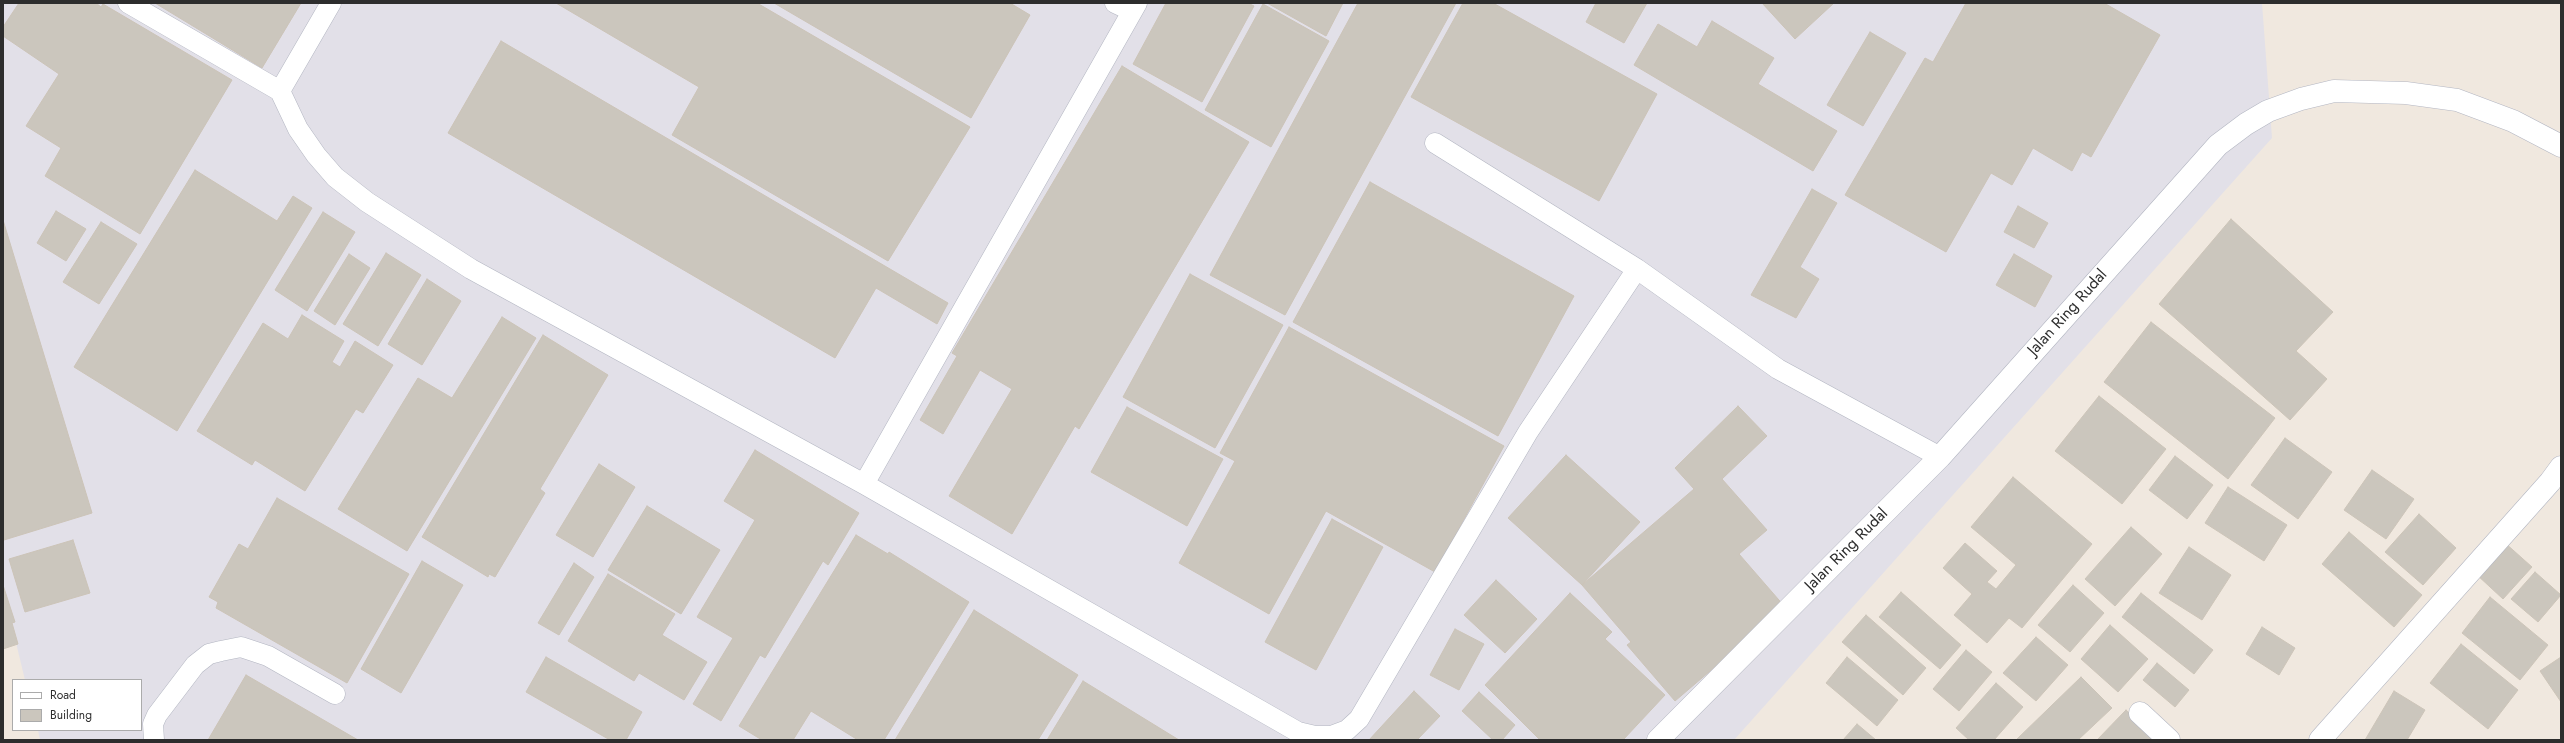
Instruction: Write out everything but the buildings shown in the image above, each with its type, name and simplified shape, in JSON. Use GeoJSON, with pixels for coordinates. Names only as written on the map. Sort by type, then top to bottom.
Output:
{"type":"FeatureCollection","features":[{"type":"Feature","properties":{"kind":"street","name":"Jalan Ring Rudal"},"geometry":{"type":"LineString","coordinates":[[1658,740],[1940,457],[2218,146],[2268,111],[2301,99],[2334,92],[2406,93],[2457,100],[2513,121],[2561,146]]}},
{"type":"Feature","properties":{"kind":"street"},"geometry":{"type":"LineString","coordinates":[[2320,740],[2561,467]]}},
{"type":"Feature","properties":{"kind":"street"},"geometry":{"type":"LineString","coordinates":[[2140,713],[2169,740]]}},
{"type":"Feature","properties":{"kind":"lane"},"geometry":{"type":"LineString","coordinates":[[128,3],[280,91],[298,129],[334,177],[367,202],[471,269],[864,484],[1298,732],[1315,736],[1332,736],[1347,730],[1359,719],[1528,432],[1637,269]]}},
{"type":"Feature","properties":{"kind":"lane"},"geometry":{"type":"LineString","coordinates":[[280,91],[331,3]]}},
{"type":"Feature","properties":{"kind":"lane"},"geometry":{"type":"LineString","coordinates":[[864,484],[1128,6]]}},
{"type":"Feature","properties":{"kind":"lane"},"geometry":{"type":"LineString","coordinates":[[1435,143],[1637,269],[1778,369],[1940,457]]}},
{"type":"Feature","properties":{"kind":"lane"},"geometry":{"type":"LineString","coordinates":[[154,740],[153,724],[156,715],[195,665],[209,654],[221,650],[240,647],[268,656],[335,694]]}},
{"type":"Feature","properties":{"kind":"shaded area"},"geometry":{"type":"Polygon","coordinates":[[[3,3],[2262,3],[2272,138],[1734,740],[40,740],[38,731],[142,731],[142,679],[25,679],[3,589],[3,3]]]}}]}
